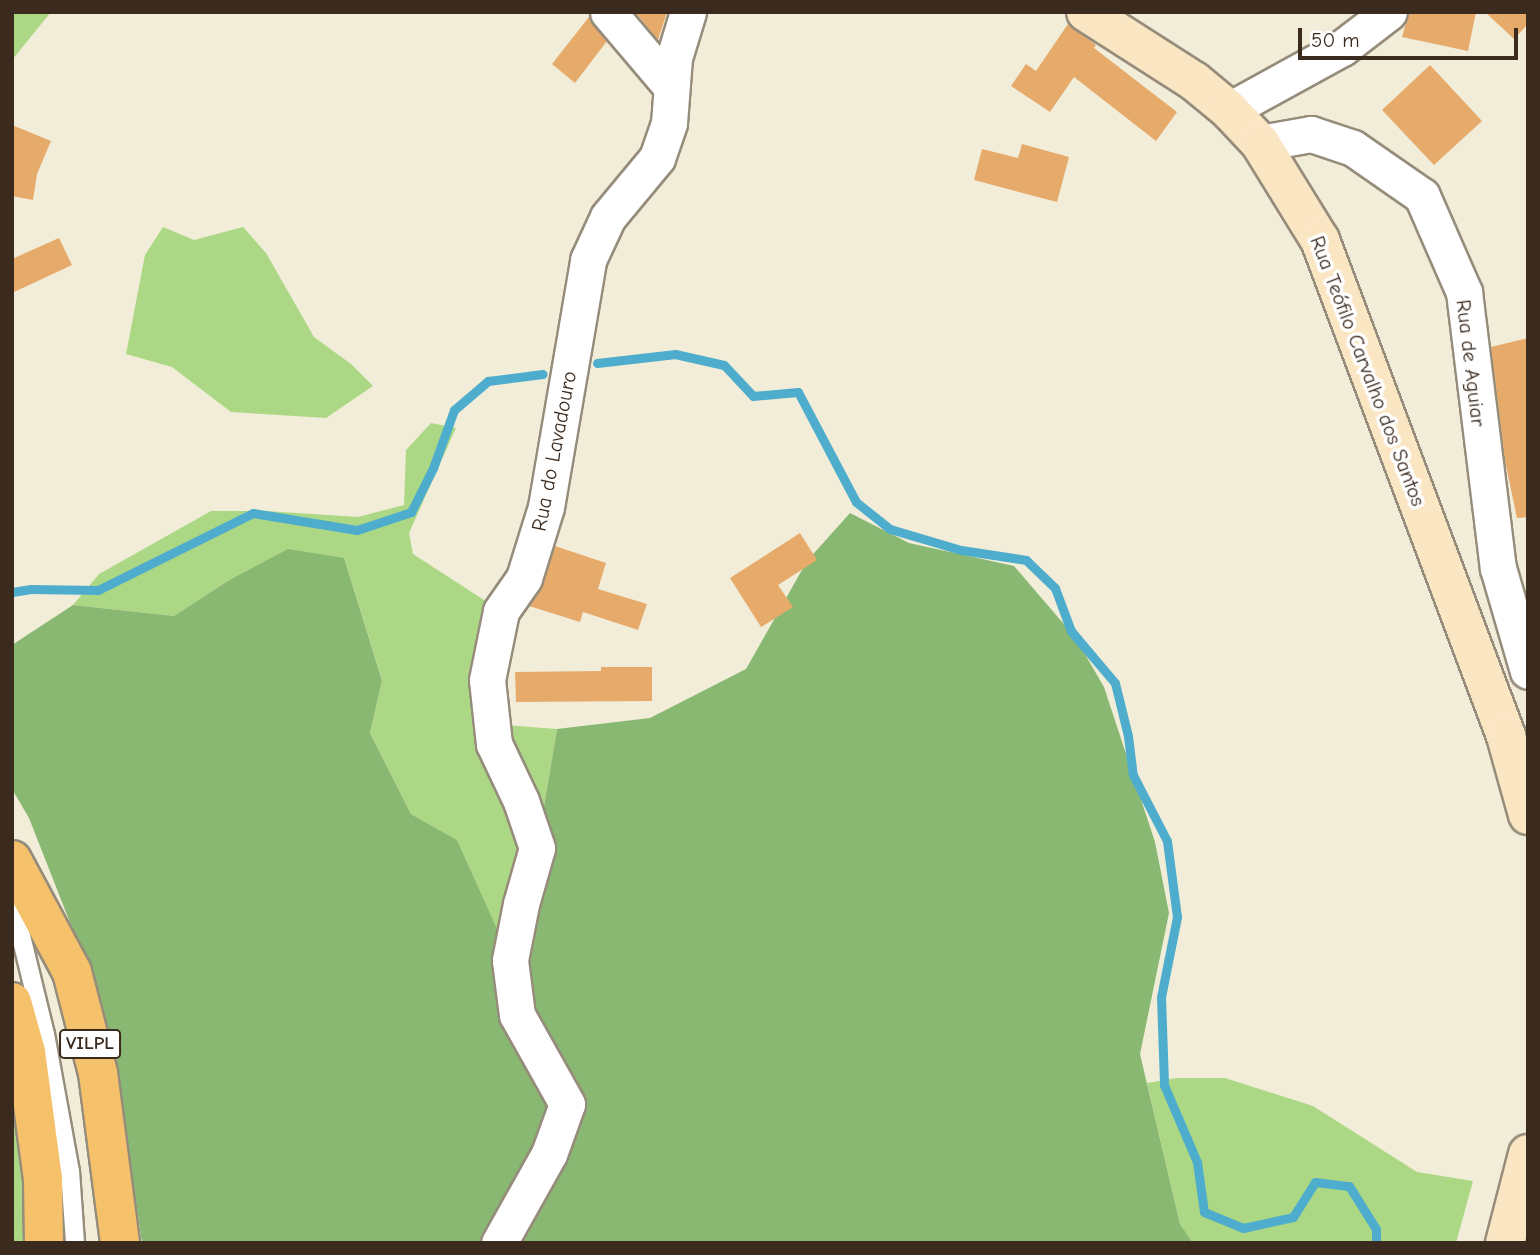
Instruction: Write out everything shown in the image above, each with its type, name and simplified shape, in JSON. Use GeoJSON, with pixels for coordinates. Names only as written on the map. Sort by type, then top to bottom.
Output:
{"type":"FeatureCollection","features":[{"type":"Feature","properties":{"kind":"highway","name":"VILPL"},"geometry":{"type":"LineString","coordinates":[[12,860],[72,972],[98,1073],[120,1243]]}},
{"type":"Feature","properties":{"kind":"highway","name":"VILPL"},"geometry":{"type":"LineString","coordinates":[[12,1002],[26,1052],[42,1166],[44,1243]]}},
{"type":"Feature","properties":{"kind":"main road","name":"Rua Teófilo Carvalho dos Santos"},"geometry":{"type":"LineString","coordinates":[[1086,12],[1194,81],[1229,110],[1260,143],[1320,240],[1517,732],[1528,815]]}},
{"type":"Feature","properties":{"kind":"main road"},"geometry":{"type":"LineString","coordinates":[[1505,1243],[1528,1154]]}},
{"type":"Feature","properties":{"kind":"street"},"geometry":{"type":"LineString","coordinates":[[608,12],[670,85]]}},
{"type":"Feature","properties":{"kind":"street","name":"Rua do Lavadouro"},"geometry":{"type":"LineString","coordinates":[[499,1243],[549,1154],[567,1104],[517,1015],[510,960],[521,904],[537,848],[521,801],[494,744],[487,680],[501,611],[524,578],[546,507],[588,260],[608,216],[657,158],[669,123],[670,85],[688,12]]}},
{"type":"Feature","properties":{"kind":"street"},"geometry":{"type":"LineString","coordinates":[[1229,110],[1342,48],[1389,12]]}},
{"type":"Feature","properties":{"kind":"street","name":"Rua de Aguiar"},"geometry":{"type":"LineString","coordinates":[[1260,143],[1311,134],[1353,148],[1422,196],[1464,292],[1498,568],[1528,671]]}},
{"type":"Feature","properties":{"kind":"lane","name":"VILPL"},"geometry":{"type":"LineString","coordinates":[[12,899],[46,1034],[70,1171],[75,1243]]}},
{"type":"Feature","properties":{"kind":"green space"},"geometry":{"type":"Polygon","coordinates":[[[12,12],[51,12],[12,60],[12,12]]]}},
{"type":"Feature","properties":{"kind":"green space"},"geometry":{"type":"Polygon","coordinates":[[[163,227],[194,240],[243,227],[266,253],[314,337],[351,364],[373,386],[326,418],[231,412],[172,367],[126,354],[145,255],[163,227]]]}},
{"type":"Feature","properties":{"kind":"green space"},"geometry":{"type":"Polygon","coordinates":[[[431,423],[456,428],[409,533],[413,554],[501,611],[492,724],[557,729],[537,848],[510,960],[457,840],[411,814],[370,733],[382,679],[344,558],[226,582],[174,616],[73,605],[99,574],[211,511],[266,511],[358,517],[404,505],[406,450],[431,423]]]}},
{"type":"Feature","properties":{"kind":"green space"},"geometry":{"type":"Polygon","coordinates":[[[850,513],[909,543],[1014,566],[1075,637],[1104,687],[1155,842],[1169,913],[1140,1054],[1180,1224],[1193,1243],[142,1243],[124,1123],[89,971],[29,818],[12,789],[12,645],[73,605],[174,616],[226,582],[288,549],[344,558],[382,680],[370,733],[411,814],[457,840],[510,958],[537,848],[557,729],[650,718],[746,669],[807,561],[850,513]]]}},
{"type":"Feature","properties":{"kind":"green space"},"geometry":{"type":"Polygon","coordinates":[[[12,1078],[26,1209],[25,1243],[12,1243],[12,1078]]]}},
{"type":"Feature","properties":{"kind":"green space"},"geometry":{"type":"Polygon","coordinates":[[[1176,1078],[1225,1078],[1313,1106],[1417,1172],[1473,1181],[1456,1243],[1193,1243],[1180,1224],[1147,1083],[1176,1078]]]}},
{"type":"Feature","properties":{"kind":"building"},"geometry":{"type":"Polygon","coordinates":[[[635,12],[667,12],[658,40],[635,12]]]}},
{"type":"Feature","properties":{"kind":"building"},"geometry":{"type":"Polygon","coordinates":[[[1409,12],[1476,12],[1468,51],[1402,37],[1409,12]]]}},
{"type":"Feature","properties":{"kind":"building"},"geometry":{"type":"Polygon","coordinates":[[[1485,12],[1528,12],[1528,24],[1514,39],[1485,12]]]}},
{"type":"Feature","properties":{"kind":"building"},"geometry":{"type":"Polygon","coordinates":[[[589,17],[607,41],[575,83],[552,64],[589,17]]]}},
{"type":"Feature","properties":{"kind":"building"},"geometry":{"type":"Polygon","coordinates":[[[1068,24],[1096,45],[1094,48],[1177,112],[1156,141],[1074,77],[1050,112],[1011,86],[1026,64],[1036,71],[1068,24]]]}},
{"type":"Feature","properties":{"kind":"building"},"geometry":{"type":"Polygon","coordinates":[[[1430,65],[1482,121],[1434,165],[1382,110],[1430,65]]]}},
{"type":"Feature","properties":{"kind":"building"},"geometry":{"type":"Polygon","coordinates":[[[12,125],[51,141],[37,174],[33,200],[12,196],[12,125]]]}},
{"type":"Feature","properties":{"kind":"building"},"geometry":{"type":"Polygon","coordinates":[[[1022,144],[1069,157],[1057,202],[974,180],[982,149],[1018,158],[1022,144]]]}},
{"type":"Feature","properties":{"kind":"building"},"geometry":{"type":"Polygon","coordinates":[[[59,238],[72,265],[12,293],[12,259],[59,238]]]}},
{"type":"Feature","properties":{"kind":"building"},"geometry":{"type":"Polygon","coordinates":[[[1528,338],[1528,517],[1517,518],[1505,461],[1491,347],[1528,338]]]}},
{"type":"Feature","properties":{"kind":"building"},"geometry":{"type":"Polygon","coordinates":[[[800,533],[817,560],[778,585],[793,607],[761,627],[730,578],[800,533]]]}},
{"type":"Feature","properties":{"kind":"building"},"geometry":{"type":"Polygon","coordinates":[[[555,546],[606,563],[598,589],[647,604],[638,630],[583,612],[580,622],[529,606],[543,584],[555,546]]]}},
{"type":"Feature","properties":{"kind":"building"},"geometry":{"type":"Polygon","coordinates":[[[601,667],[652,667],[652,701],[516,702],[515,672],[601,671],[601,667]]]}},
{"type":"Feature","properties":{"kind":"waterway"},"geometry":{"type":"LineString","coordinates":[[597,363],[675,354],[724,365],[753,396],[798,392],[856,502],[890,529],[961,550],[1026,560],[1055,588],[1071,631],[1115,683],[1128,736],[1133,775],[1167,841],[1177,917],[1161,997],[1164,1085],[1197,1162],[1204,1212],[1243,1228],[1293,1217],[1315,1182],[1349,1186],[1376,1229],[1376,1243]]}},
{"type":"Feature","properties":{"kind":"waterway"},"geometry":{"type":"LineString","coordinates":[[12,592],[31,589],[98,590],[253,513],[357,530],[411,512],[433,468],[454,410],[488,381],[543,374]]}}]}
